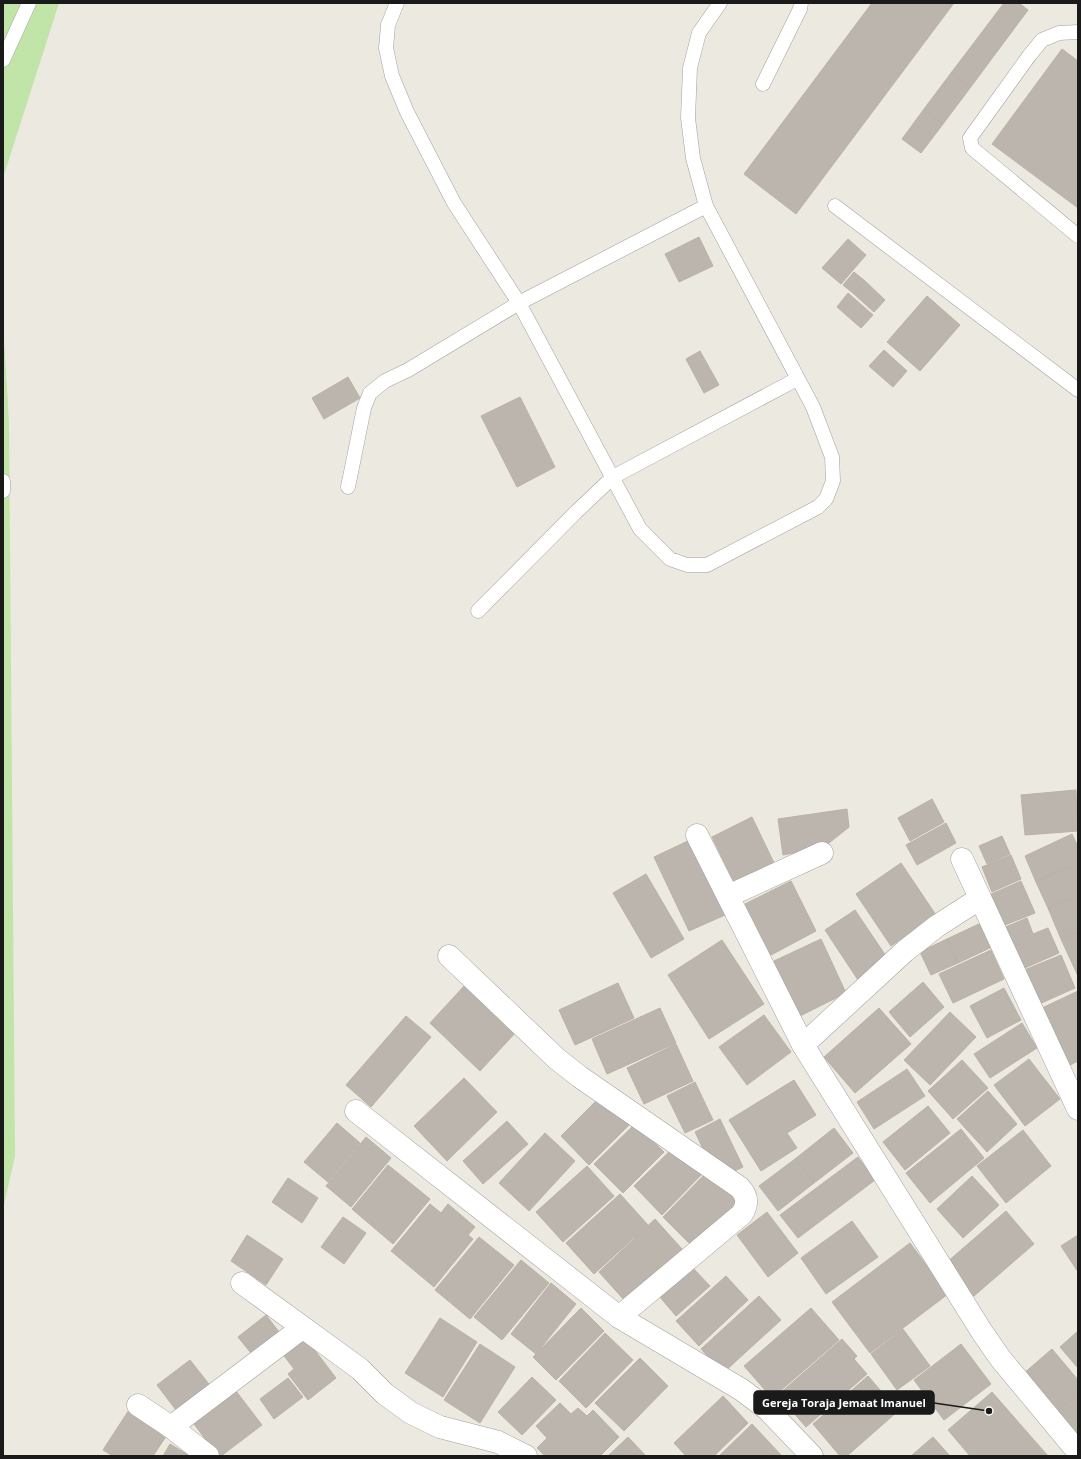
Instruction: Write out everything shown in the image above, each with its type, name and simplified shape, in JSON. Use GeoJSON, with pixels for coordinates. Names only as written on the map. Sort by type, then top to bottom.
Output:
{"type":"FeatureCollection","features":[{"type":"Feature","properties":{"kind":"street"},"geometry":{"type":"LineString","coordinates":[[697,836],[803,1045],[982,1332],[1000,1358],[1078,1452]]}},
{"type":"Feature","properties":{"kind":"street"},"geometry":{"type":"LineString","coordinates":[[728,896],[822,854]]}},
{"type":"Feature","properties":{"kind":"street"},"geometry":{"type":"LineString","coordinates":[[962,859],[979,899],[1078,1109]]}},
{"type":"Feature","properties":{"kind":"street"},"geometry":{"type":"LineString","coordinates":[[803,1045],[906,951],[937,926],[979,899]]}},
{"type":"Feature","properties":{"kind":"street"},"geometry":{"type":"LineString","coordinates":[[449,956],[557,1059],[580,1077],[739,1187],[745,1193],[747,1200],[746,1208],[742,1214],[618,1317]]}},
{"type":"Feature","properties":{"kind":"street"},"geometry":{"type":"LineString","coordinates":[[356,1112],[618,1317],[742,1390],[767,1409],[812,1456]]}},
{"type":"Feature","properties":{"kind":"street"},"geometry":{"type":"LineString","coordinates":[[242,1283],[360,1369],[385,1394],[411,1413],[440,1427],[498,1442],[526,1456]]}},
{"type":"Feature","properties":{"kind":"street"},"geometry":{"type":"LineString","coordinates":[[172,1427],[302,1328]]}},
{"type":"Feature","properties":{"kind":"street"},"geometry":{"type":"LineString","coordinates":[[138,1405],[172,1427],[208,1456]]}},
{"type":"Feature","properties":{"kind":"lane"},"geometry":{"type":"LineString","coordinates":[[3,60],[29,3]]}},
{"type":"Feature","properties":{"kind":"lane"},"geometry":{"type":"LineString","coordinates":[[397,3],[388,25],[386,48],[392,76],[407,112],[454,203],[519,303],[640,529],[670,559],[687,565],[707,565],[818,507],[826,499],[833,481],[832,457],[813,407],[706,206],[693,158],[688,118],[690,68],[699,33],[720,3]]}},
{"type":"Feature","properties":{"kind":"lane"},"geometry":{"type":"LineString","coordinates":[[763,84],[800,9],[801,3]]}},
{"type":"Feature","properties":{"kind":"lane"},"geometry":{"type":"LineString","coordinates":[[1078,32],[1059,33],[1042,40],[970,138],[972,148],[1078,236]]}},
{"type":"Feature","properties":{"kind":"lane"},"geometry":{"type":"LineString","coordinates":[[348,487],[364,408],[370,393],[385,381],[408,370],[519,303],[706,206]]}},
{"type":"Feature","properties":{"kind":"lane"},"geometry":{"type":"LineString","coordinates":[[835,206],[1078,390]]}},
{"type":"Feature","properties":{"kind":"lane"},"geometry":{"type":"LineString","coordinates":[[478,611],[576,512],[613,477],[798,379]]}},
{"type":"Feature","properties":{"kind":"lane"},"geometry":{"type":"LineString","coordinates":[[3,480],[3,490]]}},
{"type":"Feature","properties":{"kind":"green space"},"geometry":{"type":"Polygon","coordinates":[[[3,3],[59,3],[3,178],[3,3]]]}},
{"type":"Feature","properties":{"kind":"green space"},"geometry":{"type":"Polygon","coordinates":[[[3,322],[9,422],[15,1156],[3,1209],[3,322]]]}},
{"type":"Feature","properties":{"kind":"building"},"geometry":{"type":"Polygon","coordinates":[[[872,3],[954,3],[796,214],[744,174],[872,3]]]}},
{"type":"Feature","properties":{"kind":"building"},"geometry":{"type":"Polygon","coordinates":[[[1004,3],[1019,3],[1028,10],[970,88],[951,73],[1004,3]]]}},
{"type":"Feature","properties":{"kind":"building"},"geometry":{"type":"Polygon","coordinates":[[[1062,49],[1078,61],[1078,208],[992,144],[1062,49]]]}},
{"type":"Feature","properties":{"kind":"building"},"geometry":{"type":"Polygon","coordinates":[[[951,73],[970,88],[943,124],[924,109],[951,73]]]}},
{"type":"Feature","properties":{"kind":"building"},"geometry":{"type":"Polygon","coordinates":[[[924,109],[943,124],[921,153],[902,139],[924,109]]]}},
{"type":"Feature","properties":{"kind":"building"},"geometry":{"type":"Polygon","coordinates":[[[699,237],[713,266],[679,282],[665,254],[699,237]]]}},
{"type":"Feature","properties":{"kind":"building"},"geometry":{"type":"Polygon","coordinates":[[[848,239],[866,255],[841,284],[822,268],[848,239]]]}},
{"type":"Feature","properties":{"kind":"building"},"geometry":{"type":"Polygon","coordinates":[[[854,272],[865,281],[854,294],[843,285],[854,272]]]}},
{"type":"Feature","properties":{"kind":"building"},"geometry":{"type":"Polygon","coordinates":[[[865,281],[885,300],[874,312],[854,294],[865,281]]]}},
{"type":"Feature","properties":{"kind":"building"},"geometry":{"type":"Polygon","coordinates":[[[848,293],[873,315],[861,328],[837,307],[848,293]]]}},
{"type":"Feature","properties":{"kind":"building"},"geometry":{"type":"Polygon","coordinates":[[[927,296],[960,325],[920,371],[887,342],[927,296]]]}},
{"type":"Feature","properties":{"kind":"building"},"geometry":{"type":"Polygon","coordinates":[[[884,350],[907,371],[893,387],[869,366],[884,350]]]}},
{"type":"Feature","properties":{"kind":"building"},"geometry":{"type":"Polygon","coordinates":[[[700,351],[719,385],[704,393],[686,359],[700,351]]]}},
{"type":"Feature","properties":{"kind":"building"},"geometry":{"type":"Polygon","coordinates":[[[348,377],[360,398],[324,419],[312,398],[348,377]]]}},
{"type":"Feature","properties":{"kind":"building"},"geometry":{"type":"Polygon","coordinates":[[[520,397],[555,467],[517,487],[481,416],[520,397]]]}},
{"type":"Feature","properties":{"kind":"building"},"geometry":{"type":"Polygon","coordinates":[[[1076,790],[1078,831],[1025,835],[1021,795],[1076,790]]]}},
{"type":"Feature","properties":{"kind":"building"},"geometry":{"type":"Polygon","coordinates":[[[932,799],[944,822],[910,841],[898,818],[932,799]]]}},
{"type":"Feature","properties":{"kind":"building"},"geometry":{"type":"Polygon","coordinates":[[[847,809],[849,827],[824,847],[783,855],[778,819],[847,809]]]}},
{"type":"Feature","properties":{"kind":"building"},"geometry":{"type":"Polygon","coordinates":[[[752,817],[775,865],[735,884],[712,837],[752,817]]]}},
{"type":"Feature","properties":{"kind":"building"},"geometry":{"type":"Polygon","coordinates":[[[946,823],[956,843],[917,865],[906,845],[946,823]]]}},
{"type":"Feature","properties":{"kind":"building"},"geometry":{"type":"Polygon","coordinates":[[[1072,834],[1078,847],[1078,863],[1036,882],[1025,856],[1072,834]]]}},
{"type":"Feature","properties":{"kind":"building"},"geometry":{"type":"Polygon","coordinates":[[[1002,836],[1010,854],[987,864],[979,846],[1002,836]]]}},
{"type":"Feature","properties":{"kind":"building"},"geometry":{"type":"Polygon","coordinates":[[[690,840],[725,915],[689,931],[654,857],[690,840]]]}},
{"type":"Feature","properties":{"kind":"building"},"geometry":{"type":"Polygon","coordinates":[[[1011,855],[1021,879],[992,892],[982,867],[1011,855]]]}},
{"type":"Feature","properties":{"kind":"building"},"geometry":{"type":"Polygon","coordinates":[[[901,863],[936,915],[891,946],[856,894],[901,863]]]}},
{"type":"Feature","properties":{"kind":"building"},"geometry":{"type":"Polygon","coordinates":[[[1078,863],[1078,895],[1048,908],[1036,882],[1078,863]]]}},
{"type":"Feature","properties":{"kind":"building"},"geometry":{"type":"Polygon","coordinates":[[[646,874],[684,939],[651,958],[613,893],[646,874]]]}},
{"type":"Feature","properties":{"kind":"building"},"geometry":{"type":"Polygon","coordinates":[[[791,881],[816,931],[771,955],[745,904],[791,881]]]}},
{"type":"Feature","properties":{"kind":"building"},"geometry":{"type":"Polygon","coordinates":[[[1021,881],[1035,913],[1000,927],[987,896],[1021,881]]]}},
{"type":"Feature","properties":{"kind":"building"},"geometry":{"type":"Polygon","coordinates":[[[1078,895],[1078,932],[1061,939],[1048,908],[1078,895]]]}},
{"type":"Feature","properties":{"kind":"building"},"geometry":{"type":"Polygon","coordinates":[[[855,910],[890,962],[860,983],[825,930],[855,910]]]}},
{"type":"Feature","properties":{"kind":"building"},"geometry":{"type":"Polygon","coordinates":[[[1027,918],[1033,934],[1048,928],[1059,953],[1018,971],[1001,929],[1027,918]]]}},
{"type":"Feature","properties":{"kind":"building"},"geometry":{"type":"Polygon","coordinates":[[[981,923],[992,947],[958,963],[947,939],[981,923]]]}},
{"type":"Feature","properties":{"kind":"building"},"geometry":{"type":"Polygon","coordinates":[[[1078,932],[1078,976],[1061,939],[1078,932]]]}},
{"type":"Feature","properties":{"kind":"building"},"geometry":{"type":"Polygon","coordinates":[[[821,939],[846,993],[800,1016],[774,961],[821,939]]]}},
{"type":"Feature","properties":{"kind":"building"},"geometry":{"type":"Polygon","coordinates":[[[947,939],[958,963],[931,975],[920,952],[947,939]]]}},
{"type":"Feature","properties":{"kind":"building"},"geometry":{"type":"Polygon","coordinates":[[[722,940],[764,1004],[709,1039],[668,975],[722,940]]]}},
{"type":"Feature","properties":{"kind":"building"},"geometry":{"type":"Polygon","coordinates":[[[991,950],[1004,979],[953,1003],[939,974],[991,950]]]}},
{"type":"Feature","properties":{"kind":"building"},"geometry":{"type":"Polygon","coordinates":[[[1061,955],[1075,988],[1037,1005],[1022,971],[1061,955]]]}},
{"type":"Feature","properties":{"kind":"building"},"geometry":{"type":"Polygon","coordinates":[[[923,982],[944,1007],[910,1037],[889,1012],[923,982]]]}},
{"type":"Feature","properties":{"kind":"building"},"geometry":{"type":"Polygon","coordinates":[[[618,983],[634,1018],[575,1045],[559,1010],[618,983]]]}},
{"type":"Feature","properties":{"kind":"building"},"geometry":{"type":"Polygon","coordinates":[[[466,984],[517,1031],[480,1071],[430,1023],[466,984]]]}},
{"type":"Feature","properties":{"kind":"building"},"geometry":{"type":"Polygon","coordinates":[[[1004,988],[1021,1020],[987,1038],[970,1006],[1004,988]]]}},
{"type":"Feature","properties":{"kind":"building"},"geometry":{"type":"Polygon","coordinates":[[[1078,991],[1078,1061],[1068,1066],[1040,1009],[1078,991]]]}},
{"type":"Feature","properties":{"kind":"building"},"geometry":{"type":"Polygon","coordinates":[[[660,1008],[676,1043],[607,1074],[592,1039],[660,1008]]]}},
{"type":"Feature","properties":{"kind":"building"},"geometry":{"type":"Polygon","coordinates":[[[879,1008],[911,1044],[855,1093],[824,1057],[879,1008]]]}},
{"type":"Feature","properties":{"kind":"building"},"geometry":{"type":"Polygon","coordinates":[[[950,1012],[976,1037],[930,1085],[904,1060],[950,1012]]]}},
{"type":"Feature","properties":{"kind":"building"},"geometry":{"type":"Polygon","coordinates":[[[764,1015],[791,1052],[747,1085],[719,1047],[764,1015]]]}},
{"type":"Feature","properties":{"kind":"building"},"geometry":{"type":"Polygon","coordinates":[[[406,1016],[431,1037],[371,1107],[346,1085],[406,1016]]]}},
{"type":"Feature","properties":{"kind":"building"},"geometry":{"type":"Polygon","coordinates":[[[1022,1023],[1037,1048],[990,1078],[974,1054],[1022,1023]]]}},
{"type":"Feature","properties":{"kind":"building"},"geometry":{"type":"Polygon","coordinates":[[[676,1044],[693,1081],[644,1104],[627,1068],[676,1044]]]}},
{"type":"Feature","properties":{"kind":"building"},"geometry":{"type":"Polygon","coordinates":[[[1029,1059],[1060,1099],[1025,1126],[994,1085],[1029,1059]]]}},
{"type":"Feature","properties":{"kind":"building"},"geometry":{"type":"Polygon","coordinates":[[[962,1060],[988,1088],[953,1119],[928,1091],[962,1060]]]}},
{"type":"Feature","properties":{"kind":"building"},"geometry":{"type":"Polygon","coordinates":[[[907,1069],[925,1096],[874,1129],[857,1102],[907,1069]]]}},
{"type":"Feature","properties":{"kind":"building"},"geometry":{"type":"Polygon","coordinates":[[[464,1078],[497,1112],[447,1161],[414,1126],[464,1078]]]}},
{"type":"Feature","properties":{"kind":"building"},"geometry":{"type":"Polygon","coordinates":[[[794,1080],[816,1115],[787,1133],[797,1148],[761,1171],[729,1120],[794,1080]]]}},
{"type":"Feature","properties":{"kind":"building"},"geometry":{"type":"Polygon","coordinates":[[[695,1082],[713,1120],[685,1133],[667,1096],[695,1082]]]}},
{"type":"Feature","properties":{"kind":"building"},"geometry":{"type":"Polygon","coordinates":[[[988,1091],[1017,1124],[987,1152],[957,1119],[988,1091]]]}},
{"type":"Feature","properties":{"kind":"building"},"geometry":{"type":"Polygon","coordinates":[[[601,1096],[629,1125],[589,1165],[561,1136],[601,1096]]]}},
{"type":"Feature","properties":{"kind":"building"},"geometry":{"type":"Polygon","coordinates":[[[928,1106],[950,1133],[905,1170],[883,1142],[928,1106]]]}},
{"type":"Feature","properties":{"kind":"building"},"geometry":{"type":"Polygon","coordinates":[[[720,1119],[743,1167],[726,1175],[717,1157],[709,1161],[695,1132],[720,1119]]]}},
{"type":"Feature","properties":{"kind":"building"},"geometry":{"type":"Polygon","coordinates":[[[507,1121],[528,1144],[483,1184],[463,1161],[507,1121]]]}},
{"type":"Feature","properties":{"kind":"building"},"geometry":{"type":"Polygon","coordinates":[[[337,1123],[360,1143],[328,1182],[304,1162],[337,1123]]]}},
{"type":"Feature","properties":{"kind":"building"},"geometry":{"type":"Polygon","coordinates":[[[635,1124],[664,1152],[623,1193],[594,1164],[635,1124]]]}},
{"type":"Feature","properties":{"kind":"building"},"geometry":{"type":"Polygon","coordinates":[[[834,1128],[853,1153],[814,1183],[795,1159],[834,1128]]]}},
{"type":"Feature","properties":{"kind":"building"},"geometry":{"type":"Polygon","coordinates":[[[961,1129],[984,1158],[930,1203],[906,1173],[961,1129]]]}},
{"type":"Feature","properties":{"kind":"building"},"geometry":{"type":"Polygon","coordinates":[[[1023,1130],[1051,1166],[1006,1203],[977,1166],[1023,1130]]]}},
{"type":"Feature","properties":{"kind":"building"},"geometry":{"type":"Polygon","coordinates":[[[545,1133],[575,1161],[529,1211],[499,1183],[545,1133]]]}},
{"type":"Feature","properties":{"kind":"building"},"geometry":{"type":"Polygon","coordinates":[[[366,1137],[391,1158],[351,1207],[326,1186],[366,1137]]]}},
{"type":"Feature","properties":{"kind":"building"},"geometry":{"type":"Polygon","coordinates":[[[674,1147],[701,1175],[662,1215],[634,1186],[674,1147]]]}},
{"type":"Feature","properties":{"kind":"building"},"geometry":{"type":"Polygon","coordinates":[[[858,1157],[875,1180],[798,1238],[780,1215],[858,1157]]]}},
{"type":"Feature","properties":{"kind":"building"},"geometry":{"type":"Polygon","coordinates":[[[795,1159],[814,1183],[778,1211],[759,1186],[795,1159]]]}},
{"type":"Feature","properties":{"kind":"building"},"geometry":{"type":"Polygon","coordinates":[[[388,1165],[430,1199],[393,1244],[352,1209],[388,1165]]]}},
{"type":"Feature","properties":{"kind":"building"},"geometry":{"type":"Polygon","coordinates":[[[587,1166],[614,1196],[563,1242],[536,1212],[587,1166]]]}},
{"type":"Feature","properties":{"kind":"building"},"geometry":{"type":"Polygon","coordinates":[[[708,1171],[739,1201],[693,1247],[663,1217],[708,1171]]]}},
{"type":"Feature","properties":{"kind":"building"},"geometry":{"type":"Polygon","coordinates":[[[972,1176],[999,1205],[963,1238],[937,1209],[972,1176]]]}},
{"type":"Feature","properties":{"kind":"building"},"geometry":{"type":"Polygon","coordinates":[[[288,1178],[318,1198],[302,1223],[272,1202],[288,1178]]]}},
{"type":"Feature","properties":{"kind":"building"},"geometry":{"type":"Polygon","coordinates":[[[620,1194],[648,1225],[594,1274],[566,1243],[620,1194]]]}},
{"type":"Feature","properties":{"kind":"building"},"geometry":{"type":"Polygon","coordinates":[[[430,1204],[441,1213],[448,1204],[475,1227],[468,1235],[473,1239],[434,1287],[391,1251],[430,1204]]]}},
{"type":"Feature","properties":{"kind":"building"},"geometry":{"type":"Polygon","coordinates":[[[1006,1211],[1034,1244],[974,1296],[946,1263],[1006,1211]]]}},
{"type":"Feature","properties":{"kind":"building"},"geometry":{"type":"Polygon","coordinates":[[[767,1212],[798,1253],[768,1277],[737,1235],[767,1212]]]}},
{"type":"Feature","properties":{"kind":"building"},"geometry":{"type":"Polygon","coordinates":[[[343,1217],[366,1233],[344,1264],[321,1247],[343,1217]]]}},
{"type":"Feature","properties":{"kind":"building"},"geometry":{"type":"Polygon","coordinates":[[[655,1219],[682,1249],[625,1301],[599,1272],[655,1219]]]}},
{"type":"Feature","properties":{"kind":"building"},"geometry":{"type":"Polygon","coordinates":[[[852,1221],[878,1257],[826,1294],[801,1258],[852,1221]]]}},
{"type":"Feature","properties":{"kind":"building"},"geometry":{"type":"Polygon","coordinates":[[[247,1235],[283,1259],[266,1285],[231,1261],[247,1235]]]}},
{"type":"Feature","properties":{"kind":"building"},"geometry":{"type":"Polygon","coordinates":[[[1078,1235],[1078,1272],[1061,1246],[1078,1235]]]}},
{"type":"Feature","properties":{"kind":"building"},"geometry":{"type":"Polygon","coordinates":[[[479,1237],[514,1265],[470,1319],[435,1290],[479,1237]]]}},
{"type":"Feature","properties":{"kind":"building"},"geometry":{"type":"Polygon","coordinates":[[[910,1243],[948,1294],[870,1353],[832,1302],[910,1243]]]}},
{"type":"Feature","properties":{"kind":"building"},"geometry":{"type":"Polygon","coordinates":[[[521,1260],[549,1283],[502,1340],[474,1317],[521,1260]]]}},
{"type":"Feature","properties":{"kind":"building"},"geometry":{"type":"Polygon","coordinates":[[[692,1267],[710,1286],[676,1316],[659,1296],[692,1267]]]}},
{"type":"Feature","properties":{"kind":"building"},"geometry":{"type":"Polygon","coordinates":[[[726,1276],[748,1300],[699,1346],[676,1321],[726,1276]]]}},
{"type":"Feature","properties":{"kind":"building"},"geometry":{"type":"Polygon","coordinates":[[[551,1283],[576,1304],[536,1354],[511,1334],[551,1283]]]}},
{"type":"Feature","properties":{"kind":"building"},"geometry":{"type":"Polygon","coordinates":[[[759,1296],[781,1320],[723,1373],[701,1349],[759,1296]]]}},
{"type":"Feature","properties":{"kind":"building"},"geometry":{"type":"Polygon","coordinates":[[[581,1308],[604,1331],[556,1380],[533,1357],[581,1308]]]}},
{"type":"Feature","properties":{"kind":"building"},"geometry":{"type":"Polygon","coordinates":[[[811,1308],[839,1340],[772,1398],[744,1366],[811,1308]]]}},
{"type":"Feature","properties":{"kind":"building"},"geometry":{"type":"Polygon","coordinates":[[[266,1315],[282,1336],[255,1358],[238,1337],[266,1315]]]}},
{"type":"Feature","properties":{"kind":"building"},"geometry":{"type":"Polygon","coordinates":[[[440,1318],[477,1342],[443,1397],[405,1373],[440,1318]]]}},
{"type":"Feature","properties":{"kind":"building"},"geometry":{"type":"Polygon","coordinates":[[[903,1329],[930,1366],[897,1390],[871,1354],[903,1329]]]}},
{"type":"Feature","properties":{"kind":"building"},"geometry":{"type":"Polygon","coordinates":[[[1078,1331],[1078,1368],[1060,1347],[1078,1331]]]}},
{"type":"Feature","properties":{"kind":"building"},"geometry":{"type":"Polygon","coordinates":[[[605,1333],[633,1360],[586,1408],[559,1381],[605,1333]]]}},
{"type":"Feature","properties":{"kind":"building"},"geometry":{"type":"Polygon","coordinates":[[[304,1336],[336,1378],[308,1400],[288,1374],[294,1369],[282,1353],[304,1336]]]}},
{"type":"Feature","properties":{"kind":"building"},"geometry":{"type":"Polygon","coordinates":[[[842,1339],[857,1356],[854,1359],[867,1374],[806,1427],[778,1395],[842,1339]]]}},
{"type":"Feature","properties":{"kind":"building"},"geometry":{"type":"Polygon","coordinates":[[[480,1344],[515,1367],[480,1423],[444,1400],[480,1344]]]}},
{"type":"Feature","properties":{"kind":"building"},"geometry":{"type":"Polygon","coordinates":[[[961,1344],[991,1384],[944,1420],[914,1380],[961,1344]]]}},
{"type":"Feature","properties":{"kind":"building"},"geometry":{"type":"Polygon","coordinates":[[[1052,1349],[1078,1380],[1078,1393],[1056,1413],[1023,1374],[1052,1349]]]}},
{"type":"Feature","properties":{"kind":"building"},"geometry":{"type":"Polygon","coordinates":[[[640,1358],[668,1386],[624,1431],[595,1403],[640,1358]]]}},
{"type":"Feature","properties":{"kind":"building"},"geometry":{"type":"Polygon","coordinates":[[[190,1360],[212,1388],[179,1414],[157,1385],[190,1360]]]}},
{"type":"Feature","properties":{"kind":"building"},"geometry":{"type":"Polygon","coordinates":[[[868,1376],[898,1411],[847,1456],[840,1456],[813,1424],[868,1376]]]}},
{"type":"Feature","properties":{"kind":"building"},"geometry":{"type":"Polygon","coordinates":[[[532,1377],[556,1400],[522,1435],[498,1412],[532,1377]]]}},
{"type":"Feature","properties":{"kind":"building"},"geometry":{"type":"Polygon","coordinates":[[[288,1378],[303,1397],[274,1419],[260,1399],[288,1378]]]}},
{"type":"Feature","properties":{"kind":"building"},"geometry":{"type":"Polygon","coordinates":[[[236,1391],[262,1425],[221,1456],[218,1456],[194,1424],[236,1391]]]}},
{"type":"Feature","properties":{"kind":"building"},"geometry":{"type":"Polygon","coordinates":[[[992,1392],[1048,1456],[970,1456],[948,1430],[992,1392]]]}},
{"type":"Feature","properties":{"kind":"building"},"geometry":{"type":"Polygon","coordinates":[[[1078,1393],[1078,1439],[1056,1413],[1078,1393]]]}},
{"type":"Feature","properties":{"kind":"building"},"geometry":{"type":"Polygon","coordinates":[[[723,1396],[748,1423],[714,1456],[686,1456],[674,1443],[723,1396]]]}},
{"type":"Feature","properties":{"kind":"building"},"geometry":{"type":"Polygon","coordinates":[[[560,1403],[571,1414],[578,1408],[587,1416],[593,1410],[619,1437],[600,1456],[545,1456],[537,1448],[547,1438],[536,1426],[560,1403]]]}},
{"type":"Feature","properties":{"kind":"building"},"geometry":{"type":"Polygon","coordinates":[[[129,1410],[167,1435],[153,1456],[113,1456],[103,1450],[129,1410]]]}},
{"type":"Feature","properties":{"kind":"building"},"geometry":{"type":"Polygon","coordinates":[[[752,1424],[782,1456],[719,1456],[752,1424]]]}},
{"type":"Feature","properties":{"kind":"building"},"geometry":{"type":"Polygon","coordinates":[[[628,1437],[646,1456],[608,1456],[628,1437]]]}},
{"type":"Feature","properties":{"kind":"building"},"geometry":{"type":"Polygon","coordinates":[[[933,1437],[950,1456],[911,1456],[933,1437]]]}},
{"type":"Feature","properties":{"kind":"building"},"geometry":{"type":"Polygon","coordinates":[[[170,1444],[190,1456],[163,1456],[170,1444]]]}},
{"type":"Feature","properties":{"kind":"place","name":"Gereja Toraja Jemaat Imanuel"},"geometry":{"type":"Point","coordinates":[989,1411]}}]}
